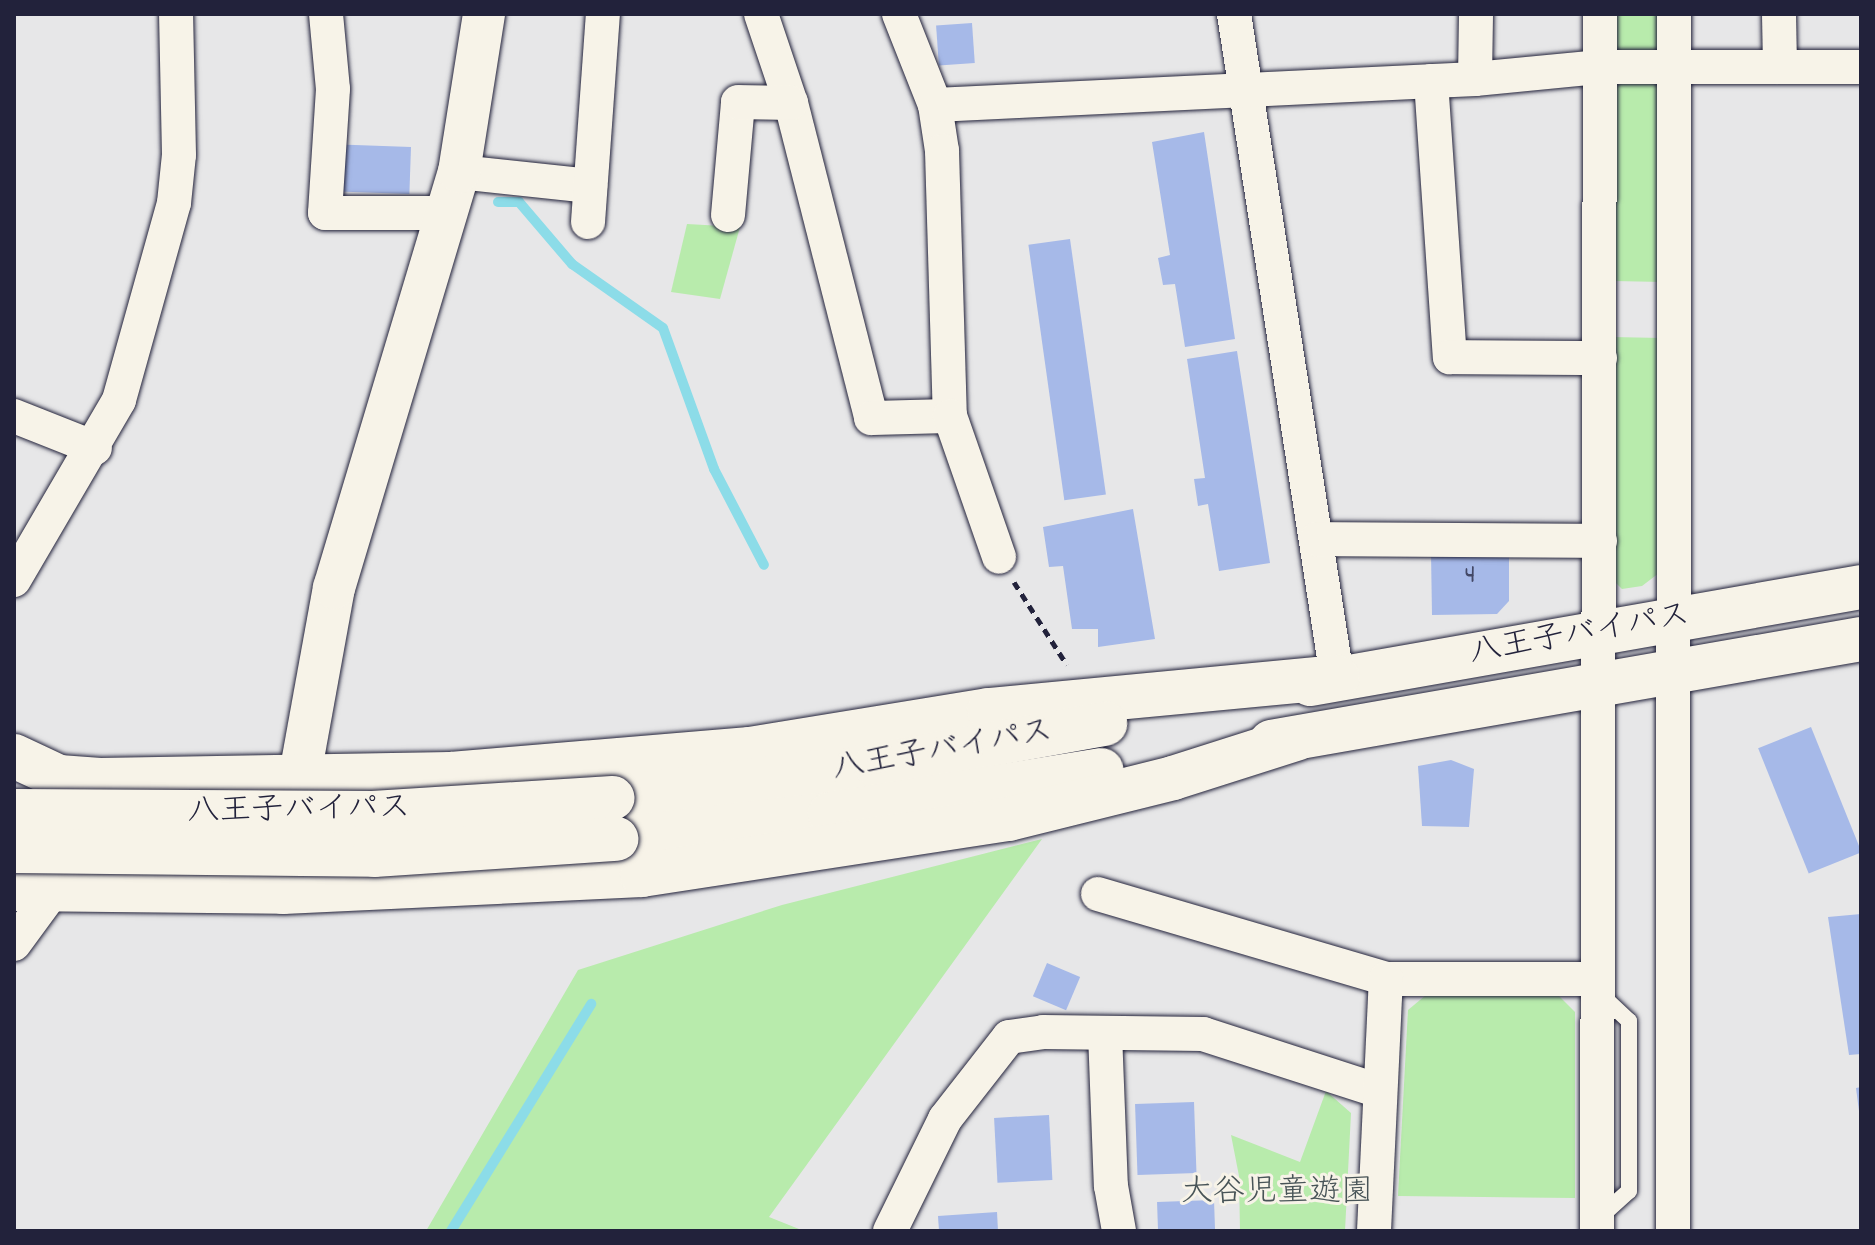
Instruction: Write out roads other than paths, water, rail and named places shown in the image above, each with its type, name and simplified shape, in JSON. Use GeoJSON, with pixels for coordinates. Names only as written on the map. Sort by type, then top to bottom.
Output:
{"type":"FeatureCollection","features":[{"type":"Feature","properties":{"kind":"highway","name":"八王子バイパス"},"geometry":{"type":"LineString","coordinates":[[14,851],[374,855],[615,819],[1337,677],[1861,587]]}},
{"type":"Feature","properties":{"kind":"highway","name":"八王子バイパス"},"geometry":{"type":"LineString","coordinates":[[14,811],[373,813],[615,819],[830,814],[1298,738],[1861,639]]}},
{"type":"Feature","properties":{"kind":"highway"},"geometry":{"type":"LineString","coordinates":[[14,756],[59,777],[297,779],[602,763],[750,749],[989,710],[1337,677]]}},
{"type":"Feature","properties":{"kind":"highway"},"geometry":{"type":"LineString","coordinates":[[34,890],[283,892],[642,875],[849,848],[1009,819],[1173,778],[1298,738]]}},
{"type":"Feature","properties":{"kind":"street"},"geometry":{"type":"LineString","coordinates":[[14,580],[95,448],[119,400],[174,203],[179,155],[176,14]]}},
{"type":"Feature","properties":{"kind":"street"},"geometry":{"type":"LineString","coordinates":[[326,14],[333,89],[325,213],[447,213]]}},
{"type":"Feature","properties":{"kind":"street"},"geometry":{"type":"LineString","coordinates":[[283,892],[297,779],[338,574],[459,172],[484,14]]}},
{"type":"Feature","properties":{"kind":"street"},"geometry":{"type":"LineString","coordinates":[[588,222],[603,14]]}},
{"type":"Feature","properties":{"kind":"street"},"geometry":{"type":"LineString","coordinates":[[761,14],[791,103],[871,418],[950,416]]}},
{"type":"Feature","properties":{"kind":"street"},"geometry":{"type":"LineString","coordinates":[[899,14],[935,105],[948,253],[950,416],[999,557]]}},
{"type":"Feature","properties":{"kind":"street"},"geometry":{"type":"LineString","coordinates":[[1234,14],[1337,677]]}},
{"type":"Feature","properties":{"kind":"street"},"geometry":{"type":"LineString","coordinates":[[1475,79],[1476,14]]}},
{"type":"Feature","properties":{"kind":"street"},"geometry":{"type":"LineString","coordinates":[[1597,1225],[1595,687],[1600,541],[1600,14]]}},
{"type":"Feature","properties":{"kind":"street"},"geometry":{"type":"LineString","coordinates":[[1673,1231],[1676,672],[1674,14]]}},
{"type":"Feature","properties":{"kind":"street"},"geometry":{"type":"LineString","coordinates":[[1779,14],[1780,67]]}},
{"type":"Feature","properties":{"kind":"street"},"geometry":{"type":"LineString","coordinates":[[935,105],[1475,79],[1600,67],[1861,67]]}},
{"type":"Feature","properties":{"kind":"street"},"geometry":{"type":"LineString","coordinates":[[1431,81],[1450,357],[1600,358]]}},
{"type":"Feature","properties":{"kind":"street"},"geometry":{"type":"LineString","coordinates":[[728,215],[738,102],[791,103]]}},
{"type":"Feature","properties":{"kind":"street"},"geometry":{"type":"LineString","coordinates":[[459,172],[590,186]]}},
{"type":"Feature","properties":{"kind":"street"},"geometry":{"type":"LineString","coordinates":[[14,416],[95,448]]}},
{"type":"Feature","properties":{"kind":"street"},"geometry":{"type":"LineString","coordinates":[[1317,539],[1600,541]]}},
{"type":"Feature","properties":{"kind":"street"},"geometry":{"type":"LineString","coordinates":[[14,944],[34,890],[59,777]]}},
{"type":"Feature","properties":{"kind":"street"},"geometry":{"type":"LineString","coordinates":[[1098,894],[1386,979],[1596,985]]}},
{"type":"Feature","properties":{"kind":"street"},"geometry":{"type":"LineString","coordinates":[[1374,1231],[1386,979]]}},
{"type":"Feature","properties":{"kind":"street"},"geometry":{"type":"LineString","coordinates":[[890,1231],[945,1119],[1009,1037],[1105,1033],[1203,1034],[1379,1091]]}},
{"type":"Feature","properties":{"kind":"street"},"geometry":{"type":"LineString","coordinates":[[1105,1033],[1111,1186],[1119,1231]]}},
{"type":"Feature","properties":{"kind":"waterway"},"geometry":{"type":"LineString","coordinates":[[498,202],[519,202],[572,264],[663,328],[714,469],[764,565]]}},
{"type":"Feature","properties":{"kind":"waterway"},"geometry":{"type":"LineString","coordinates":[[451,1231],[591,1004]]}},
{"type":"Feature","properties":{"kind":"park label","name":"大谷児童遊園"},"geometry":{"type":"Point","coordinates":[1277,1194]}}]}
